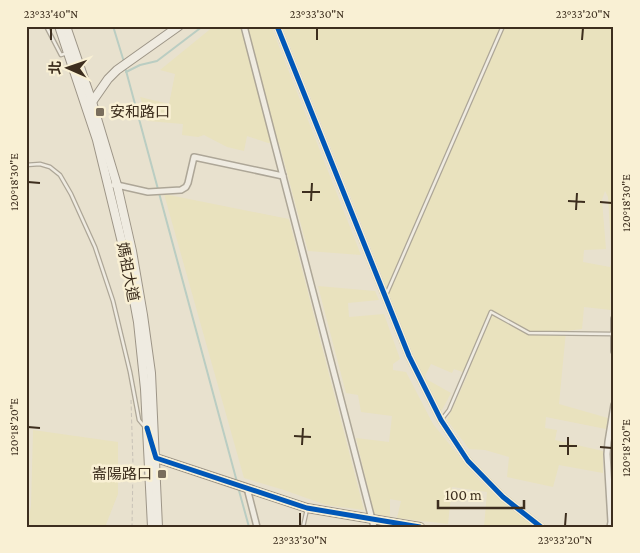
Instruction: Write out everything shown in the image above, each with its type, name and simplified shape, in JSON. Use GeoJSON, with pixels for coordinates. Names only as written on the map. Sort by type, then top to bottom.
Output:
{"type":"FeatureCollection","features":[{"type":"Feature","properties":{"kind":"main road","name":"媽祖大道"},"geometry":{"type":"LineString","coordinates":[[59,26],[89,103],[97,140],[132,251],[151,372],[158,527]]}},
{"type":"Feature","properties":{"kind":"main road","name":"媽祖大道"},"geometry":{"type":"LineString","coordinates":[[66,26],[70,52]]}},
{"type":"Feature","properties":{"kind":"main road"},"geometry":{"type":"LineString","coordinates":[[89,103],[117,70],[179,26]]}},
{"type":"Feature","properties":{"kind":"main road","name":"媽祖大道"},"geometry":{"type":"LineString","coordinates":[[113,186],[138,322],[147,428],[152,527]]}},
{"type":"Feature","properties":{"kind":"main road"},"geometry":{"type":"LineString","coordinates":[[147,428],[156,458],[307,508],[373,523],[420,527]]}},
{"type":"Feature","properties":{"kind":"street"},"geometry":{"type":"LineString","coordinates":[[244,26],[373,523]]}},
{"type":"Feature","properties":{"kind":"street"},"geometry":{"type":"LineString","coordinates":[[277,26],[409,356],[441,420],[468,461],[503,497],[541,527]]}},
{"type":"Feature","properties":{"kind":"street"},"geometry":{"type":"LineString","coordinates":[[113,186],[148,192],[180,190],[186,187],[188,183],[194,156],[283,176]]}},
{"type":"Feature","properties":{"kind":"street"},"geometry":{"type":"LineString","coordinates":[[614,320],[614,351]]}},
{"type":"Feature","properties":{"kind":"street"},"geometry":{"type":"LineString","coordinates":[[610,527],[607,454],[614,405]]}},
{"type":"Feature","properties":{"kind":"street"},"geometry":{"type":"LineString","coordinates":[[247,488],[257,527]]}},
{"type":"Feature","properties":{"kind":"lane"},"geometry":{"type":"LineString","coordinates":[[46,26],[61,55],[70,52]]}},
{"type":"Feature","properties":{"kind":"lane"},"geometry":{"type":"LineString","coordinates":[[385,297],[503,26]]}},
{"type":"Feature","properties":{"kind":"lane"},"geometry":{"type":"LineString","coordinates":[[26,165],[40,164],[50,167],[60,176],[71,194],[96,247],[117,319],[139,420],[147,428]]}},
{"type":"Feature","properties":{"kind":"lane"},"geometry":{"type":"LineString","coordinates":[[441,420],[449,410],[491,312],[530,332],[613,338]]}},
{"type":"Feature","properties":{"kind":"lane"},"geometry":{"type":"LineString","coordinates":[[303,527],[307,508]]}},
{"type":"Feature","properties":{"kind":"path"},"geometry":{"type":"LineString","coordinates":[[131,402],[132,527]]}},
{"type":"Feature","properties":{"kind":"shaded area"},"geometry":{"type":"Polygon","coordinates":[[[214,26],[271,26],[361,255],[308,251],[279,143],[268,143],[247,136],[244,151],[227,147],[204,135],[198,137],[182,135],[183,124],[148,121],[140,97],[169,104],[175,74],[160,70],[214,26]]]}},
{"type":"Feature","properties":{"kind":"shaded area"},"geometry":{"type":"Polygon","coordinates":[[[282,26],[614,26],[614,250],[611,245],[608,197],[605,191],[602,200],[606,249],[584,250],[583,262],[610,267],[614,258],[614,286],[610,294],[611,310],[584,307],[582,329],[566,331],[559,404],[608,418],[606,429],[546,417],[545,428],[557,430],[555,440],[603,451],[603,473],[559,465],[553,487],[507,477],[509,457],[485,450],[469,449],[447,420],[468,374],[454,369],[452,373],[431,364],[425,376],[426,379],[451,393],[441,412],[421,374],[282,26]]]}},
{"type":"Feature","properties":{"kind":"shaded area"},"geometry":{"type":"Polygon","coordinates":[[[164,194],[289,219],[364,510],[326,505],[244,478],[164,194]]]}},
{"type":"Feature","properties":{"kind":"shaded area"},"geometry":{"type":"Polygon","coordinates":[[[318,286],[375,291],[379,300],[348,303],[349,317],[384,314],[400,359],[393,364],[393,370],[406,372],[433,424],[477,478],[535,527],[484,527],[487,492],[452,487],[448,524],[397,518],[401,501],[390,499],[390,517],[374,514],[356,438],[389,442],[392,416],[361,412],[358,395],[346,393],[318,286]]]}},
{"type":"Feature","properties":{"kind":"shaded area"},"geometry":{"type":"Polygon","coordinates":[[[33,430],[118,442],[118,494],[105,527],[27,527],[31,506],[33,430]]]}},
{"type":"Feature","properties":{"kind":"waterway"},"geometry":{"type":"LineString","coordinates":[[113,26],[124,62]]}},
{"type":"Feature","properties":{"kind":"waterway"},"geometry":{"type":"LineString","coordinates":[[126,72],[140,65],[157,61],[203,26]]}},
{"type":"Feature","properties":{"kind":"waterway"},"geometry":{"type":"LineString","coordinates":[[125,67],[237,482]]}},
{"type":"Feature","properties":{"kind":"waterway"},"geometry":{"type":"LineString","coordinates":[[238,487],[249,527]]}},
{"type":"Feature","properties":{"kind":"cycle path"},"geometry":{"type":"LineString","coordinates":[[277,26],[409,356],[441,420],[468,461],[503,497],[541,527]]}},
{"type":"Feature","properties":{"kind":"cycle path"},"geometry":{"type":"LineString","coordinates":[[147,428],[156,458],[307,508],[420,527]]}},
{"type":"Feature","properties":{"kind":"place","name":"安和路口"},"geometry":{"type":"Point","coordinates":[100,112]}},
{"type":"Feature","properties":{"kind":"place","name":"崙陽路口"},"geometry":{"type":"Point","coordinates":[162,474]}}]}
